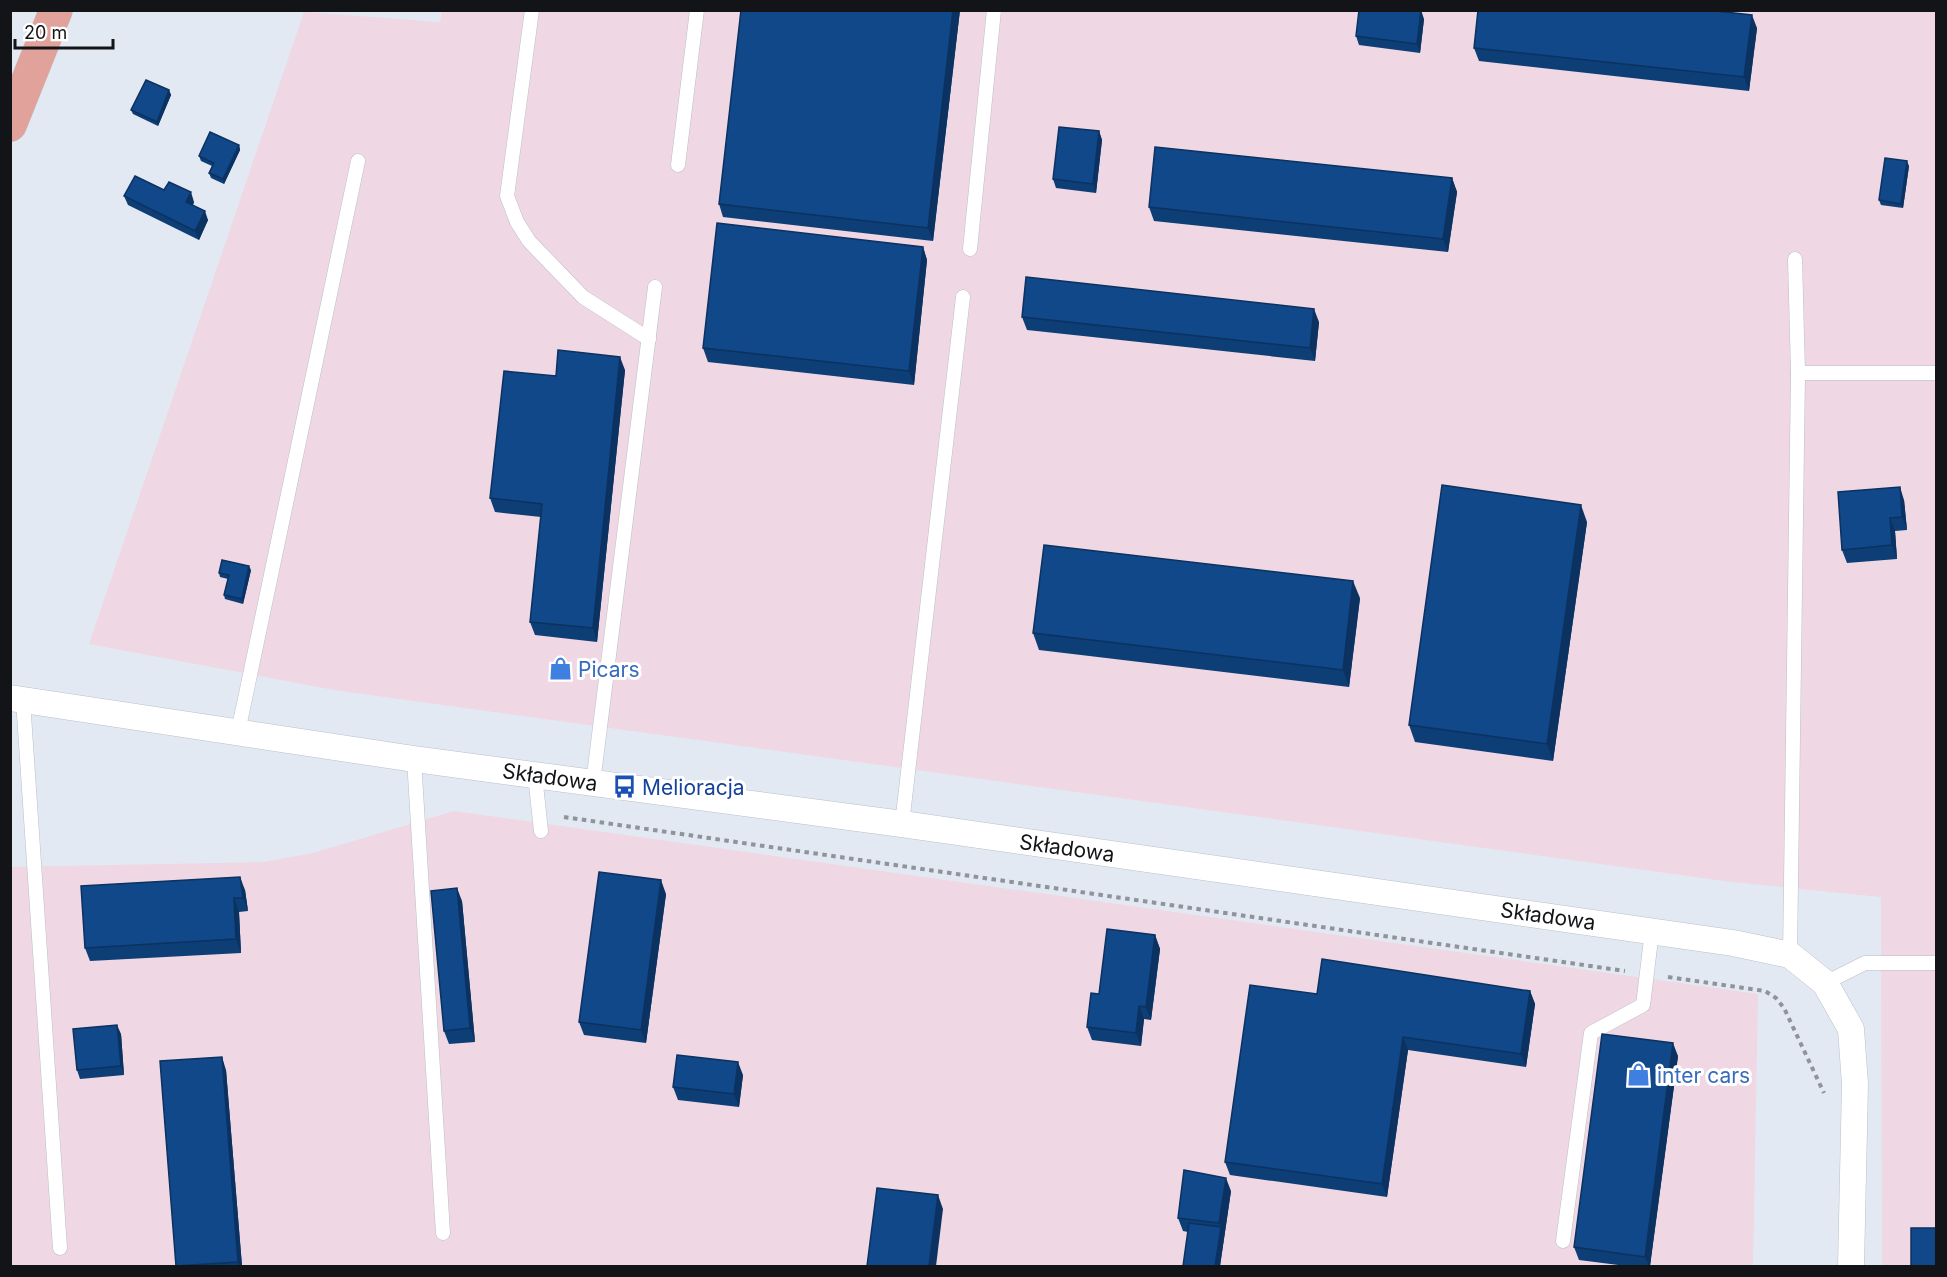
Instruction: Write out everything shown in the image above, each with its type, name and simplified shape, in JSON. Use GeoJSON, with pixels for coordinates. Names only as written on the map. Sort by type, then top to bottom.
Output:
{"type":"FeatureCollection","features":[{"type":"Feature","properties":{"kind":"main road"},"geometry":{"type":"LineString","coordinates":[[10,125],[56,10]]}},
{"type":"Feature","properties":{"kind":"street","name":"Składowa"},"geometry":{"type":"LineString","coordinates":[[16,699],[414,759],[902,824],[1652,931],[1733,943],[1790,955],[1825,983],[1851,1029],[1855,1084],[1851,1266]]}},
{"type":"Feature","properties":{"kind":"lane"},"geometry":{"type":"LineString","coordinates":[[532,10],[507,196],[529,241],[583,297],[649,339]]}},
{"type":"Feature","properties":{"kind":"lane"},"geometry":{"type":"LineString","coordinates":[[678,165],[697,10]]}},
{"type":"Feature","properties":{"kind":"lane"},"geometry":{"type":"LineString","coordinates":[[970,249],[994,10]]}},
{"type":"Feature","properties":{"kind":"lane"},"geometry":{"type":"LineString","coordinates":[[238,732],[358,161]]}},
{"type":"Feature","properties":{"kind":"lane"},"geometry":{"type":"LineString","coordinates":[[1790,955],[1798,372],[1795,260]]}},
{"type":"Feature","properties":{"kind":"lane"},"geometry":{"type":"LineString","coordinates":[[593,783],[655,287]]}},
{"type":"Feature","properties":{"kind":"lane"},"geometry":{"type":"LineString","coordinates":[[902,824],[963,297]]}},
{"type":"Feature","properties":{"kind":"lane"},"geometry":{"type":"LineString","coordinates":[[1798,372],[1936,373]]}},
{"type":"Feature","properties":{"kind":"lane"},"geometry":{"type":"LineString","coordinates":[[16,699],[60,1248]]}},
{"type":"Feature","properties":{"kind":"lane"},"geometry":{"type":"LineString","coordinates":[[414,759],[443,1233]]}},
{"type":"Feature","properties":{"kind":"lane"},"geometry":{"type":"LineString","coordinates":[[535,775],[541,831]]}},
{"type":"Feature","properties":{"kind":"lane"},"geometry":{"type":"LineString","coordinates":[[1563,1241],[1591,1033],[1643,1005],[1652,931]]}},
{"type":"Feature","properties":{"kind":"lane"},"geometry":{"type":"LineString","coordinates":[[1825,983],[1865,963],[1936,963]]}},
{"type":"Feature","properties":{"kind":"path"},"geometry":{"type":"LineString","coordinates":[[539,813],[1765,991],[1776,998],[1784,1008],[1824,1092],[1823,1103]]}},
{"type":"Feature","properties":{"kind":"shaded area"},"geometry":{"type":"Polygon","coordinates":[[[442,10],[1936,11],[1936,1266],[1882,1266],[1881,897],[1732,882],[334,690],[89,644],[304,12],[440,22],[442,10]]]}},
{"type":"Feature","properties":{"kind":"shaded area"},"geometry":{"type":"Polygon","coordinates":[[[454,811],[1758,994],[1753,1266],[11,1266],[10,867],[264,862],[313,853],[454,811]]]}},
{"type":"Feature","properties":{"kind":"building"},"geometry":{"type":"Polygon","coordinates":[[[741,10],[953,10],[928,228],[719,204],[741,10]]]}},
{"type":"Feature","properties":{"kind":"building"},"geometry":{"type":"Polygon","coordinates":[[[1359,10],[1421,10],[1417,44],[1356,36],[1359,10]]]}},
{"type":"Feature","properties":{"kind":"building"},"geometry":{"type":"Polygon","coordinates":[[[1478,10],[1707,10],[1752,15],[1744,77],[1474,48],[1478,10]]]}},
{"type":"Feature","properties":{"kind":"building"},"geometry":{"type":"Polygon","coordinates":[[[146,80],[169,90],[157,122],[131,110],[146,80]]]}},
{"type":"Feature","properties":{"kind":"building"},"geometry":{"type":"Polygon","coordinates":[[[1059,127],[1099,131],[1093,184],[1053,179],[1059,127]]]}},
{"type":"Feature","properties":{"kind":"building"},"geometry":{"type":"Polygon","coordinates":[[[210,132],[239,145],[223,179],[209,173],[214,163],[199,156],[210,132]]]}},
{"type":"Feature","properties":{"kind":"building"},"geometry":{"type":"Polygon","coordinates":[[[1155,147],[1452,178],[1443,239],[1149,207],[1155,147]]]}},
{"type":"Feature","properties":{"kind":"building"},"geometry":{"type":"Polygon","coordinates":[[[1885,158],[1907,161],[1901,204],[1879,200],[1885,158]]]}},
{"type":"Feature","properties":{"kind":"building"},"geometry":{"type":"Polygon","coordinates":[[[135,176],[164,190],[169,182],[191,192],[186,202],[205,211],[195,231],[124,196],[135,176]]]}},
{"type":"Feature","properties":{"kind":"building"},"geometry":{"type":"Polygon","coordinates":[[[717,223],[923,247],[909,371],[703,348],[717,223]]]}},
{"type":"Feature","properties":{"kind":"building"},"geometry":{"type":"Polygon","coordinates":[[[1026,277],[1314,309],[1310,348],[1022,317],[1026,277]]]}},
{"type":"Feature","properties":{"kind":"building"},"geometry":{"type":"Polygon","coordinates":[[[558,350],[620,357],[593,628],[530,622],[542,504],[490,498],[504,371],[556,376],[558,350]]]}},
{"type":"Feature","properties":{"kind":"building"},"geometry":{"type":"Polygon","coordinates":[[[1442,485],[1581,505],[1547,744],[1409,725],[1442,485]]]}},
{"type":"Feature","properties":{"kind":"building"},"geometry":{"type":"Polygon","coordinates":[[[1900,487],[1902,517],[1890,518],[1892,545],[1842,550],[1838,492],[1900,487]]]}},
{"type":"Feature","properties":{"kind":"building"},"geometry":{"type":"Polygon","coordinates":[[[1044,545],[1353,581],[1343,670],[1033,633],[1044,545]]]}},
{"type":"Feature","properties":{"kind":"building"},"geometry":{"type":"Polygon","coordinates":[[[222,560],[249,566],[242,599],[224,595],[229,575],[219,573],[222,560]]]}},
{"type":"Feature","properties":{"kind":"building"},"geometry":{"type":"Polygon","coordinates":[[[599,872],[661,880],[641,1030],[579,1022],[599,872]]]}},
{"type":"Feature","properties":{"kind":"building"},"geometry":{"type":"Polygon","coordinates":[[[240,877],[243,898],[234,898],[236,939],[85,948],[81,886],[240,877]]]}},
{"type":"Feature","properties":{"kind":"building"},"geometry":{"type":"Polygon","coordinates":[[[457,888],[470,1028],[444,1031],[431,891],[457,888]]]}},
{"type":"Feature","properties":{"kind":"building"},"geometry":{"type":"Polygon","coordinates":[[[1107,929],[1155,935],[1146,1007],[1139,1006],[1136,1033],[1087,1027],[1091,993],[1099,994],[1107,929]]]}},
{"type":"Feature","properties":{"kind":"building"},"geometry":{"type":"Polygon","coordinates":[[[1322,959],[1530,991],[1521,1054],[1403,1037],[1382,1184],[1225,1162],[1250,985],[1317,994],[1322,959]]]}},
{"type":"Feature","properties":{"kind":"building"},"geometry":{"type":"Polygon","coordinates":[[[117,1025],[121,1066],[77,1070],[73,1029],[117,1025]]]}},
{"type":"Feature","properties":{"kind":"building"},"geometry":{"type":"Polygon","coordinates":[[[1602,1034],[1673,1043],[1645,1257],[1574,1247],[1602,1034]]]}},
{"type":"Feature","properties":{"kind":"building"},"geometry":{"type":"Polygon","coordinates":[[[677,1055],[738,1062],[734,1094],[673,1087],[677,1055]]]}},
{"type":"Feature","properties":{"kind":"building"},"geometry":{"type":"Polygon","coordinates":[[[222,1057],[238,1262],[176,1266],[160,1061],[222,1057]]]}},
{"type":"Feature","properties":{"kind":"building"},"geometry":{"type":"Polygon","coordinates":[[[1184,1170],[1226,1178],[1219,1223],[1178,1218],[1184,1170]]]}},
{"type":"Feature","properties":{"kind":"building"},"geometry":{"type":"Polygon","coordinates":[[[877,1188],[938,1195],[929,1266],[867,1266],[877,1188]]]}},
{"type":"Feature","properties":{"kind":"building"},"geometry":{"type":"Polygon","coordinates":[[[1189,1223],[1221,1227],[1215,1266],[1183,1266],[1189,1223]]]}},
{"type":"Feature","properties":{"kind":"building"},"geometry":{"type":"Polygon","coordinates":[[[1911,1228],[1936,1228],[1936,1266],[1911,1266],[1911,1228]]]}},
{"type":"Feature","properties":{"kind":"place","name":"Picars"},"geometry":{"type":"Point","coordinates":[560,669]}},
{"type":"Feature","properties":{"kind":"place","name":"Melioracja"},"geometry":{"type":"Point","coordinates":[624,787]}},
{"type":"Feature","properties":{"kind":"place","name":"inter cars"},"geometry":{"type":"Point","coordinates":[1639,1075]}}]}
